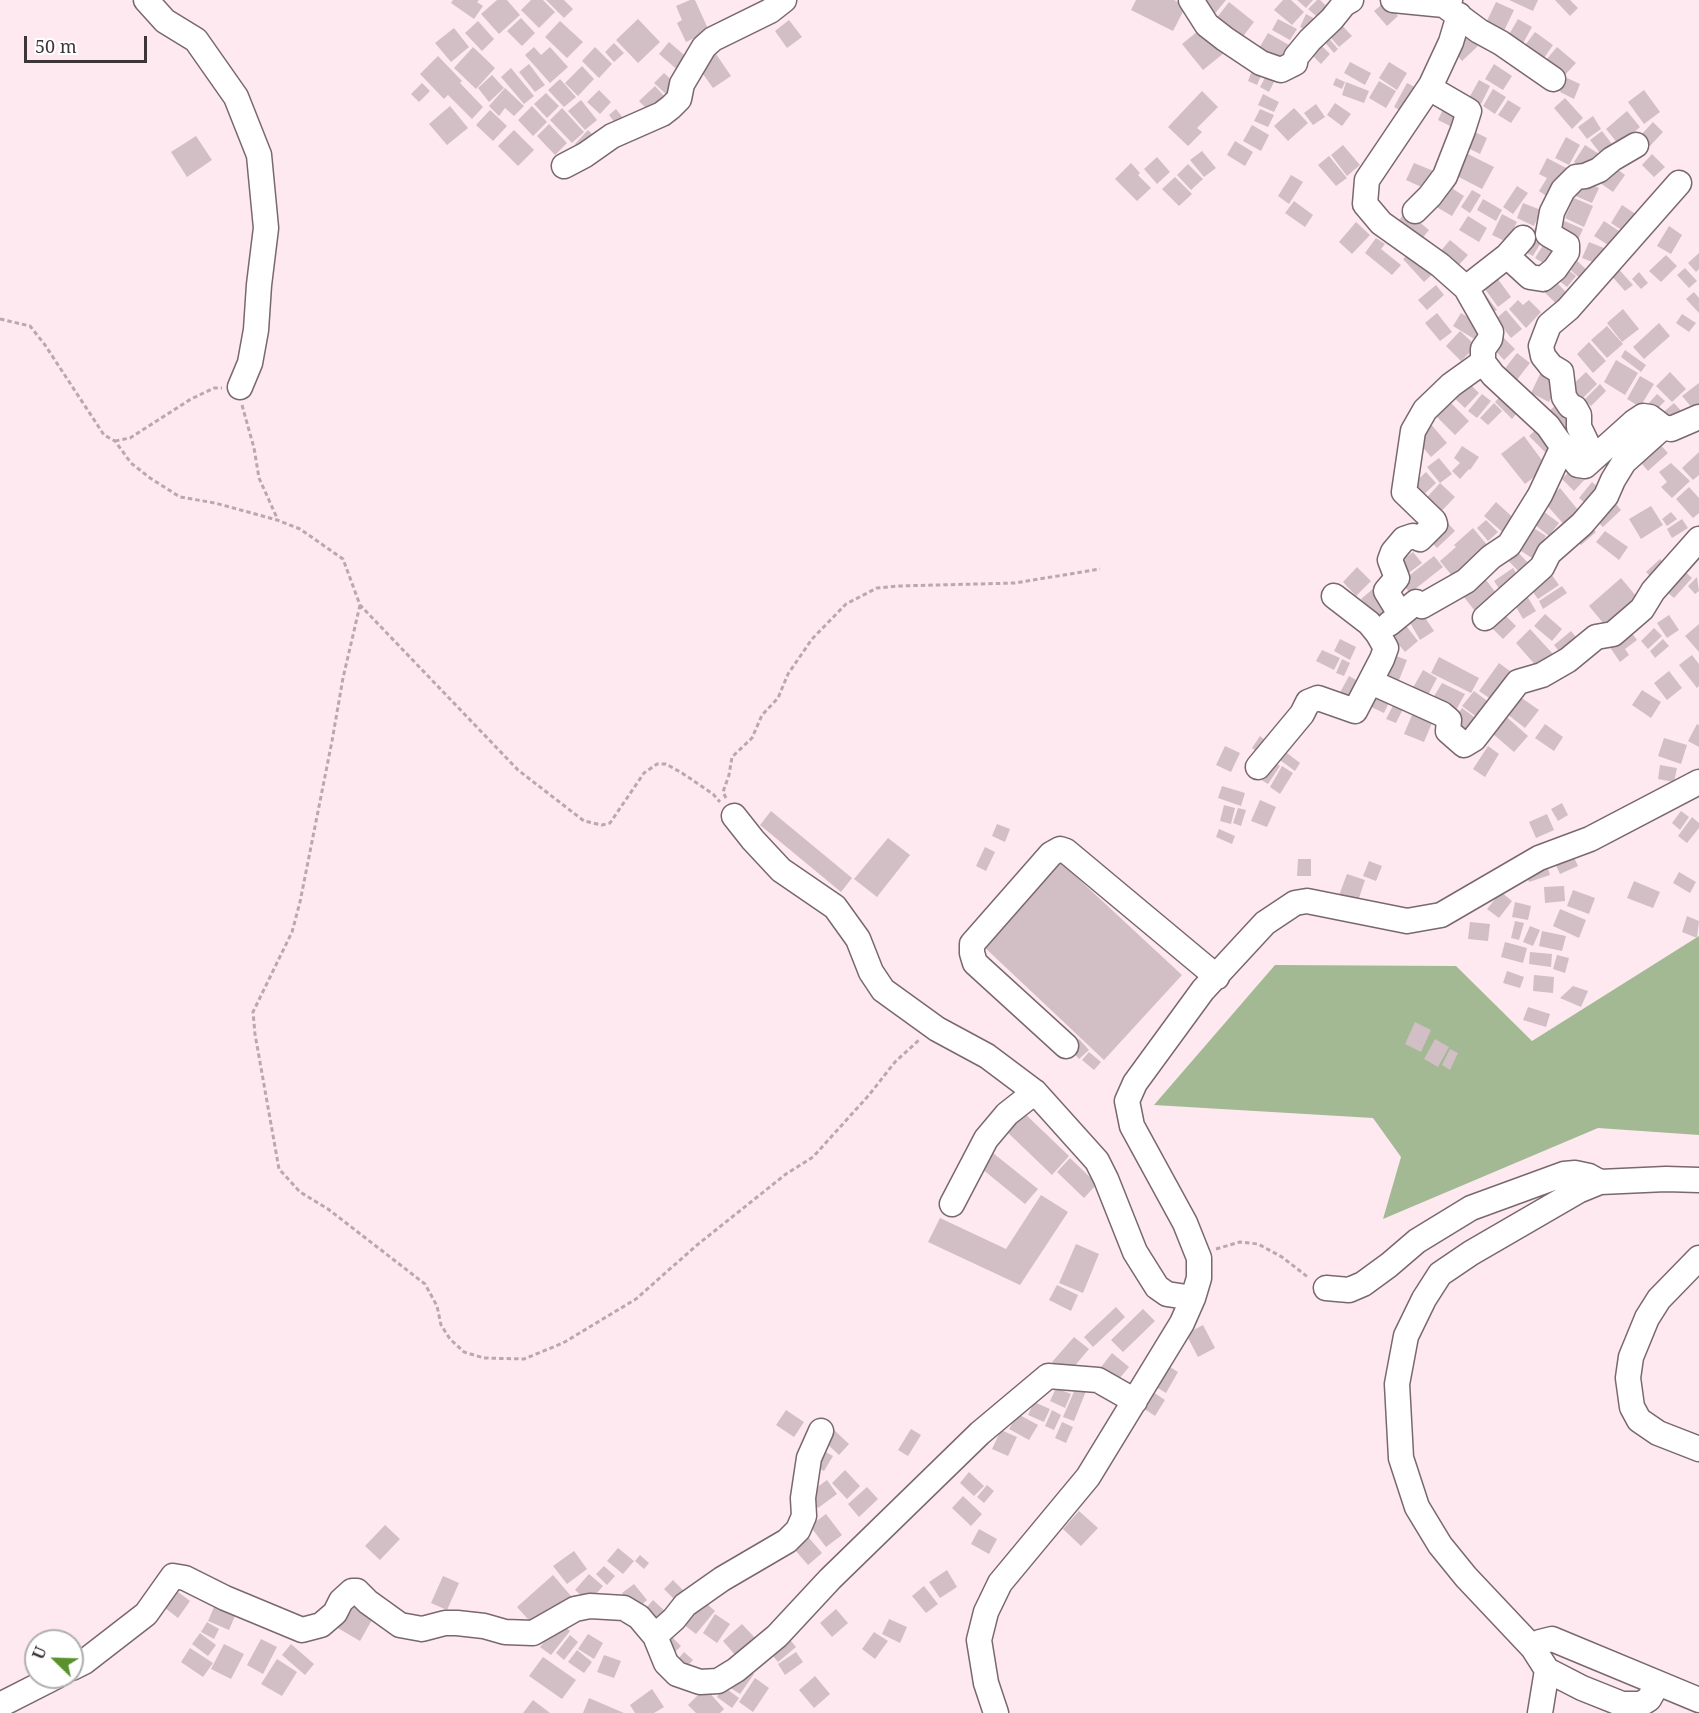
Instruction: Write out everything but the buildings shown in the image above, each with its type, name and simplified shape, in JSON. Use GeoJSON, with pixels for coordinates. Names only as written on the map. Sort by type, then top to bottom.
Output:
{"type":"FeatureCollection","features":[{"type":"Feature","properties":{"kind":"street"},"geometry":{"type":"LineString","coordinates":[[146,0],[165,21],[196,40],[236,97],[259,155],[266,228],[256,330],[250,363],[240,387]]}},
{"type":"Feature","properties":{"kind":"street"},"geometry":{"type":"LineString","coordinates":[[1191,0],[1207,25],[1225,39],[1260,63],[1281,70],[1295,63],[1296,57],[1310,40],[1332,20],[1344,4],[1352,0]]}},
{"type":"Feature","properties":{"kind":"street"},"geometry":{"type":"LineString","coordinates":[[1393,0],[1451,7],[1479,31],[1502,43],[1553,79]]}},
{"type":"Feature","properties":{"kind":"street"},"geometry":{"type":"LineString","coordinates":[[564,166],[585,155],[612,136],[662,114],[671,107],[679,99],[682,84],[704,46],[771,4]]}},
{"type":"Feature","properties":{"kind":"street"},"geometry":{"type":"LineString","coordinates":[[1451,7],[1451,42],[1431,85],[1367,180],[1365,204],[1381,223],[1440,265],[1466,288],[1491,332],[1490,339],[1483,349],[1483,362],[1493,375],[1548,426],[1578,465],[1585,465],[1643,416],[1650,417],[1663,427],[1671,429],[1699,417]]}},
{"type":"Feature","properties":{"kind":"street"},"geometry":{"type":"LineString","coordinates":[[1415,211],[1445,176],[1469,111],[1438,93],[1431,85]]}},
{"type":"Feature","properties":{"kind":"street"},"geometry":{"type":"LineString","coordinates":[[1507,255],[1530,277],[1543,279],[1555,269],[1567,252],[1568,245],[1548,234],[1552,212],[1563,189],[1576,177],[1599,170],[1612,159],[1636,145]]}},
{"type":"Feature","properties":{"kind":"street"},"geometry":{"type":"LineString","coordinates":[[1594,458],[1579,427],[1579,415],[1564,397],[1561,372],[1543,356],[1541,346],[1550,325],[1568,309],[1679,183]]}},
{"type":"Feature","properties":{"kind":"street"},"geometry":{"type":"LineString","coordinates":[[1466,288],[1507,255],[1523,238]]}},
{"type":"Feature","properties":{"kind":"street"},"geometry":{"type":"LineString","coordinates":[[1400,614],[1386,591],[1397,578],[1390,560],[1393,552],[1404,539],[1413,536],[1420,539],[1435,524],[1404,492],[1413,431],[1425,410],[1451,385],[1483,362]]}},
{"type":"Feature","properties":{"kind":"street"},"geometry":{"type":"LineString","coordinates":[[1485,618],[1542,567],[1549,553],[1582,524],[1606,496],[1624,462],[1663,427]]}},
{"type":"Feature","properties":{"kind":"street"},"geometry":{"type":"LineString","coordinates":[[1378,634],[1416,602],[1422,606],[1466,581],[1491,557],[1509,544],[1540,495],[1563,446]]}},
{"type":"Feature","properties":{"kind":"street"},"geometry":{"type":"LineString","coordinates":[[1371,682],[1442,714],[1449,720],[1448,731],[1464,745],[1474,739],[1518,681],[1542,675],[1568,660],[1596,637],[1613,634],[1642,609],[1653,591],[1699,539]]}},
{"type":"Feature","properties":{"kind":"street"},"geometry":{"type":"LineString","coordinates":[[1258,767],[1302,714],[1308,702],[1318,698],[1354,711],[1371,682],[1386,648],[1369,623],[1334,596]]}},
{"type":"Feature","properties":{"kind":"street"},"geometry":{"type":"LineString","coordinates":[[996,1713],[986,1683],[979,1640],[986,1612],[1000,1583],[1088,1477],[1182,1323],[1199,1278],[1198,1258],[1185,1223],[1132,1126],[1127,1101],[1129,1093],[1142,1074],[1203,990],[1265,923],[1295,903],[1307,901],[1407,921],[1442,915],[1539,858],[1590,839],[1699,782]]}},
{"type":"Feature","properties":{"kind":"street"},"geometry":{"type":"LineString","coordinates":[[734,816],[781,870],[835,907],[858,939],[871,972],[884,990],[937,1029],[987,1056],[1035,1092],[1097,1161],[1135,1252],[1157,1287],[1167,1294],[1193,1298]]}},
{"type":"Feature","properties":{"kind":"street"},"geometry":{"type":"LineString","coordinates":[[1066,1046],[975,963],[972,953],[972,944],[1051,854],[1060,849],[1076,858],[1217,977]]}},
{"type":"Feature","properties":{"kind":"street"},"geometry":{"type":"LineString","coordinates":[[952,1204],[986,1139],[1007,1114],[1035,1092]]}},
{"type":"Feature","properties":{"kind":"street"},"geometry":{"type":"LineString","coordinates":[[1326,1288],[1349,1290],[1363,1284],[1417,1241],[1471,1208],[1564,1173],[1589,1176],[1600,1182]]}},
{"type":"Feature","properties":{"kind":"street"},"geometry":{"type":"LineString","coordinates":[[1658,1683],[1649,1699],[1641,1704],[1622,1704],[1582,1688],[1547,1670],[1533,1648],[1440,1545],[1417,1508],[1401,1458],[1397,1384],[1406,1336],[1424,1299],[1440,1274],[1471,1252],[1578,1191],[1600,1182],[1699,1180]]}},
{"type":"Feature","properties":{"kind":"street"},"geometry":{"type":"LineString","coordinates":[[1699,1258],[1659,1299],[1647,1318],[1631,1357],[1628,1378],[1632,1407],[1639,1420],[1658,1433],[1699,1449]]}},
{"type":"Feature","properties":{"kind":"street"},"geometry":{"type":"LineString","coordinates":[[84,1662],[146,1614],[172,1576],[184,1578],[302,1630],[321,1625],[335,1613],[341,1601],[352,1591],[357,1591],[368,1602],[400,1625],[422,1629],[445,1623],[457,1623],[484,1626],[505,1632],[533,1633],[575,1609],[590,1606],[624,1608],[639,1617],[655,1636],[666,1663],[676,1674],[700,1682],[710,1682],[725,1677],[777,1636],[830,1579],[980,1433],[1048,1376],[1098,1380],[1136,1401]]}},
{"type":"Feature","properties":{"kind":"street"},"geometry":{"type":"LineString","coordinates":[[655,1636],[674,1619],[685,1605],[722,1579],[787,1541],[798,1530],[804,1516],[803,1498],[809,1458],[821,1431]]}},
{"type":"Feature","properties":{"kind":"street"},"geometry":{"type":"LineString","coordinates":[[1533,1648],[1540,1642],[1552,1639],[1699,1700]]}},
{"type":"Feature","properties":{"kind":"street"},"geometry":{"type":"LineString","coordinates":[[1540,1713],[1547,1670]]}},
{"type":"Feature","properties":{"kind":"street"},"geometry":{"type":"LineString","coordinates":[[0,1705],[31,1689]]}},
{"type":"Feature","properties":{"kind":"path"},"geometry":{"type":"LineString","coordinates":[[0,319],[30,326],[104,435],[115,441],[131,463],[150,478],[180,497],[216,503],[300,529],[343,559],[360,605],[518,770],[584,820],[602,825],[610,823],[644,773],[657,764],[666,764],[682,773],[713,794],[734,816]]}},
{"type":"Feature","properties":{"kind":"path"},"geometry":{"type":"LineString","coordinates":[[115,441],[138,434],[191,399],[214,388],[240,387],[240,399],[254,448],[259,478],[277,520]]}},
{"type":"Feature","properties":{"kind":"path"},"geometry":{"type":"LineString","coordinates":[[734,816],[723,792],[732,757],[752,738],[762,715],[778,698],[788,674],[812,639],[846,604],[877,588],[1015,583],[1100,568]]}},
{"type":"Feature","properties":{"kind":"path"},"geometry":{"type":"LineString","coordinates":[[360,605],[343,678],[300,902],[292,932],[253,1012],[255,1034],[279,1169],[300,1192],[337,1215],[426,1284],[437,1306],[441,1325],[450,1339],[464,1352],[484,1358],[524,1359],[563,1343],[636,1299],[697,1245],[786,1174],[813,1157],[869,1095],[895,1062],[916,1042],[937,1029]]}},
{"type":"Feature","properties":{"kind":"path"},"geometry":{"type":"LineString","coordinates":[[1198,1258],[1221,1247],[1240,1242],[1258,1244],[1282,1257],[1305,1276],[1326,1288]]}},
{"type":"Feature","properties":{"kind":"green space"},"geometry":{"type":"Polygon","coordinates":[[[1699,936],[1699,1135],[1598,1128],[1383,1219],[1401,1157],[1373,1118],[1154,1105],[1275,965],[1456,966],[1532,1041],[1699,936]]]}}]}
